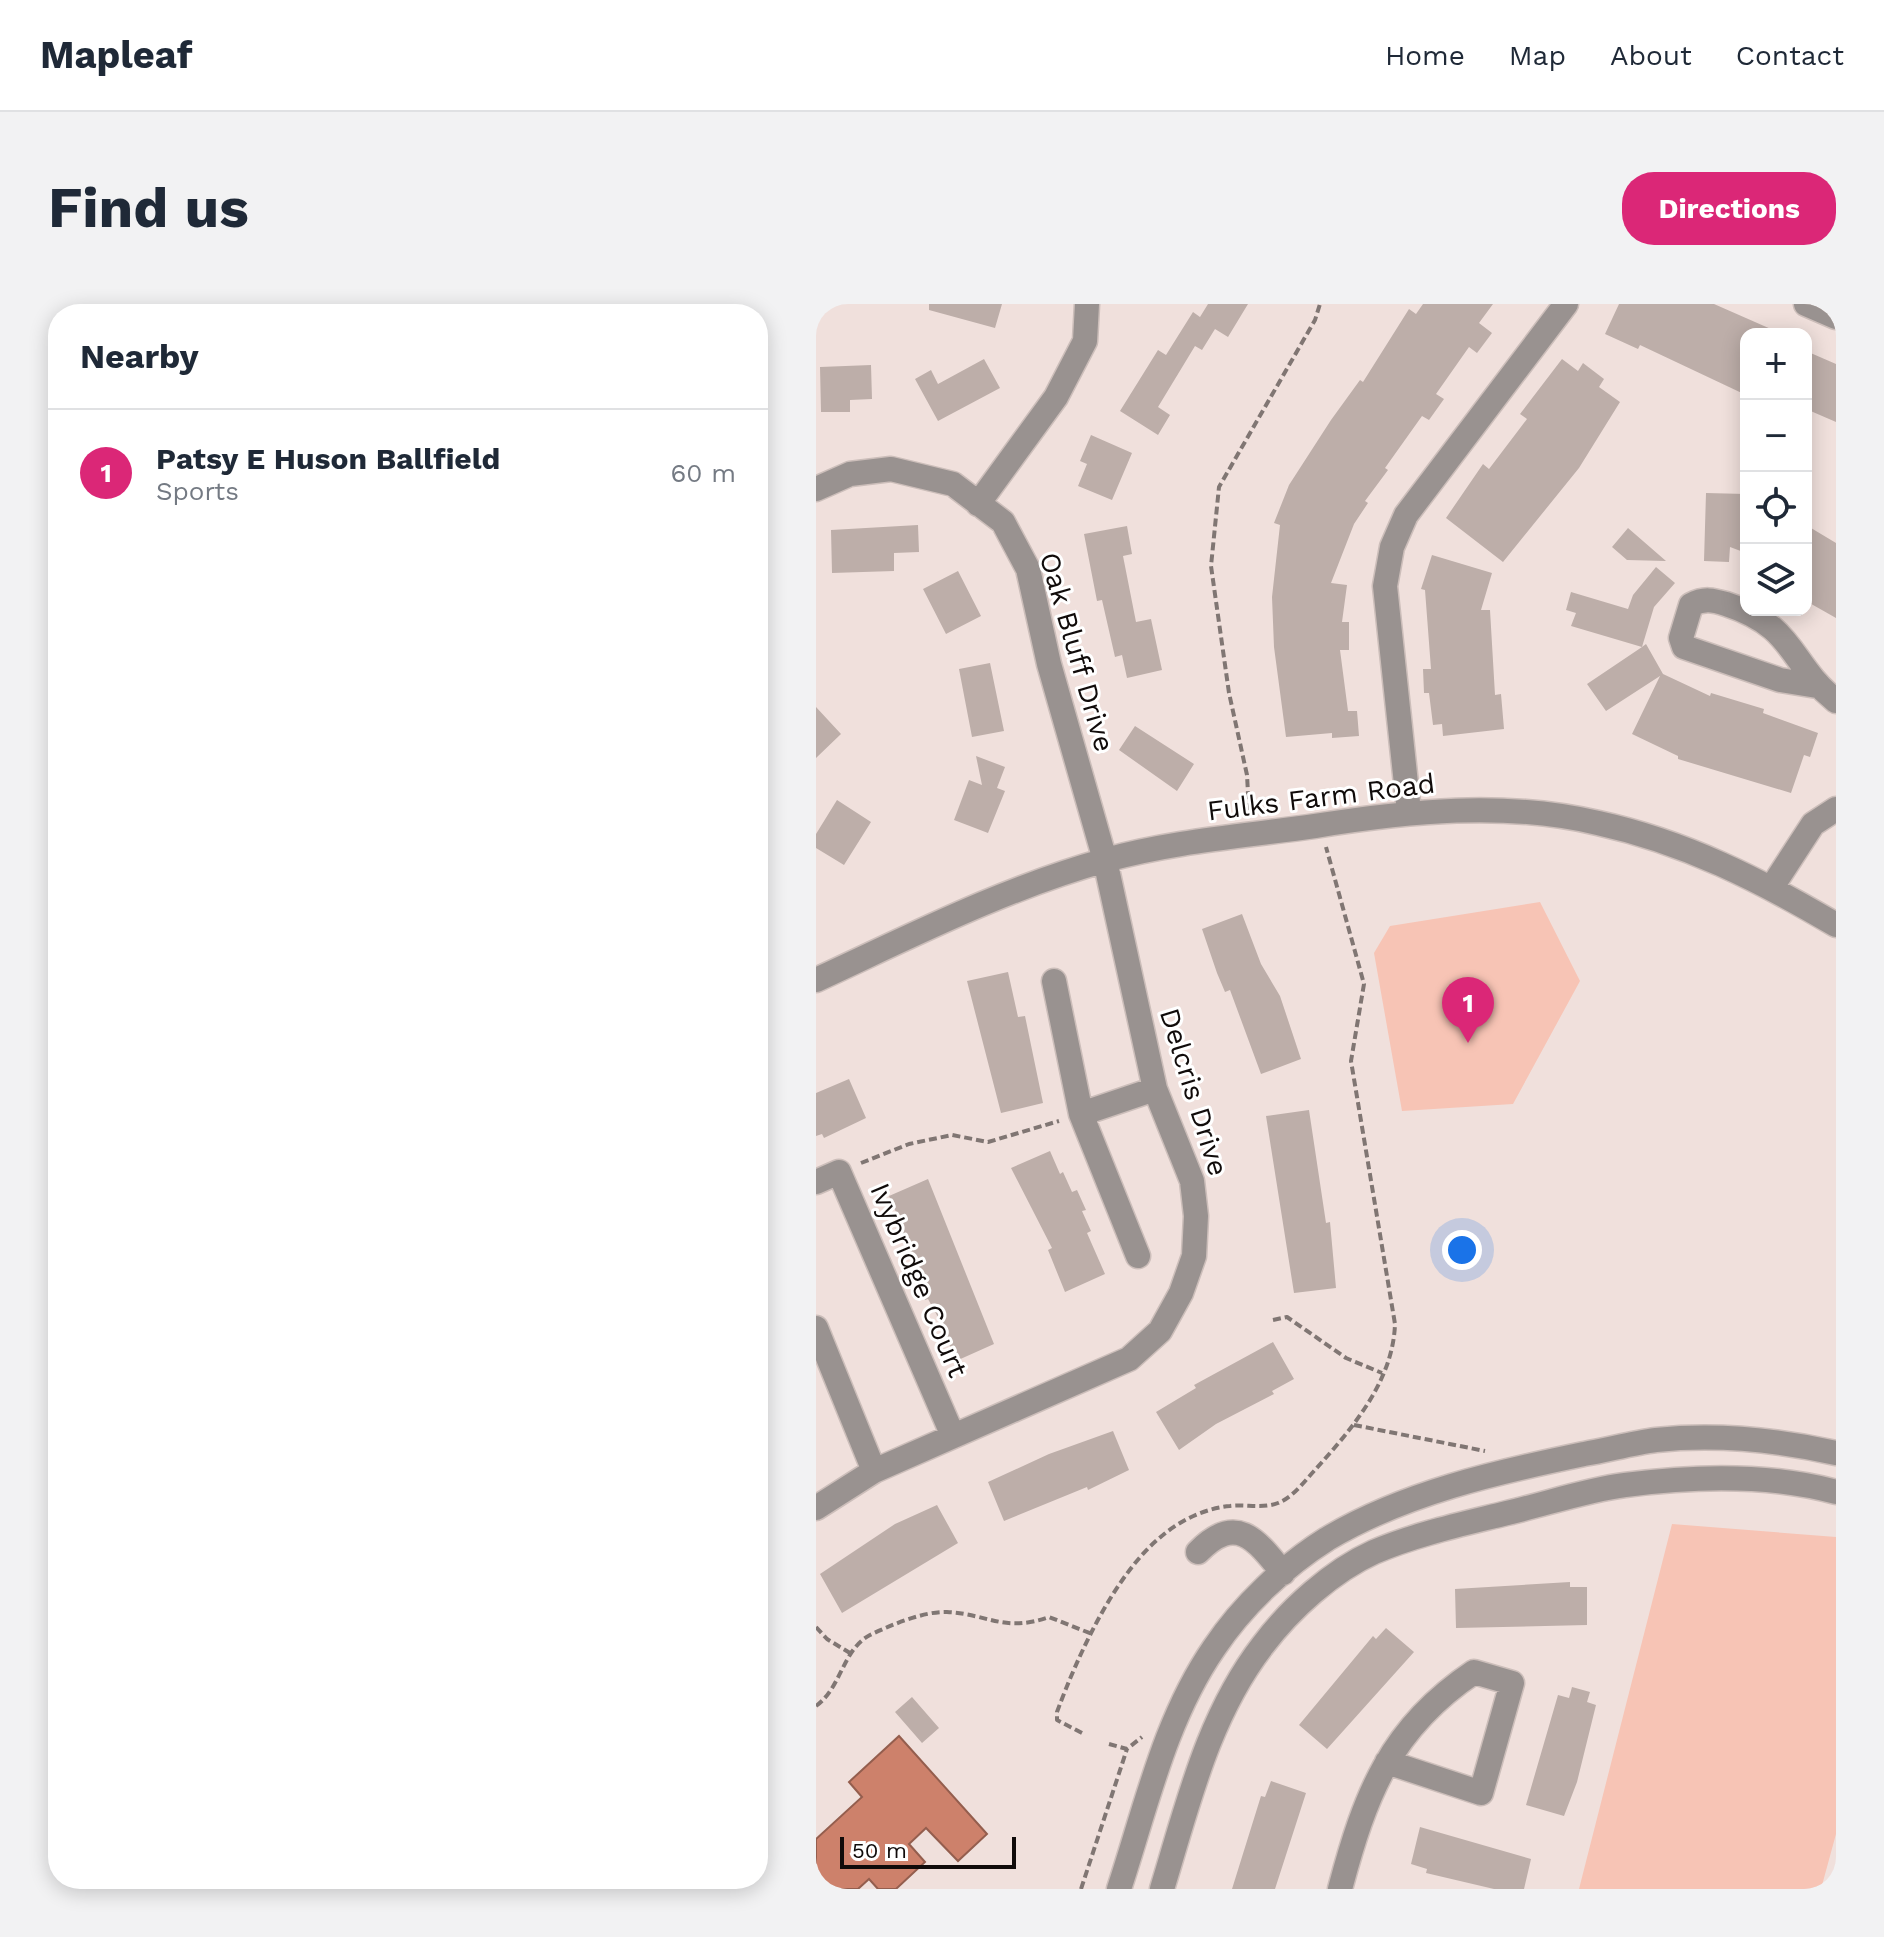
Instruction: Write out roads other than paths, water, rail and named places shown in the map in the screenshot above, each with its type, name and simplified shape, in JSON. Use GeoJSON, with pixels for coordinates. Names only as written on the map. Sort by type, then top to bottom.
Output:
{"type":"FeatureCollection","features":[{"type":"Feature","properties":{"kind":"street"},"geometry":{"type":"LineString","coordinates":[[978,504],[1056,397],[1085,341],[1087,304]]}},
{"type":"Feature","properties":{"kind":"street"},"geometry":{"type":"LineString","coordinates":[[1409,812],[1385,586],[1392,547],[1406,515],[1566,304]]}},
{"type":"Feature","properties":{"kind":"street"},"geometry":{"type":"LineString","coordinates":[[1806,304],[1836,317]]}},
{"type":"Feature","properties":{"kind":"street","name":"Oak Bluff Drive"},"geometry":{"type":"LineString","coordinates":[[816,489],[850,474],[891,469],[953,484],[1003,522],[1028,569],[1049,664],[1105,860]]}},
{"type":"Feature","properties":{"kind":"street"},"geometry":{"type":"LineString","coordinates":[[1700,600],[1712,600],[1761,619],[1790,643],[1827,694],[1684,647],[1681,638],[1691,605],[1700,600]]}},
{"type":"Feature","properties":{"kind":"street"},"geometry":{"type":"LineString","coordinates":[[1772,887],[1813,824],[1836,809]]}},
{"type":"Feature","properties":{"kind":"street","name":"Fulks Farm Road"},"geometry":{"type":"LineString","coordinates":[[816,980],[996,897],[1105,860],[1154,849],[1409,812],[1501,810],[1596,822],[1691,849],[1772,887],[1836,925]]}},
{"type":"Feature","properties":{"kind":"street","name":"Delcris Drive"},"geometry":{"type":"LineString","coordinates":[[816,1508],[874,1471],[1129,1359],[1160,1331],[1181,1293],[1194,1256],[1196,1216],[1192,1181],[1155,1089],[1105,860]]}},
{"type":"Feature","properties":{"kind":"street"},"geometry":{"type":"LineString","coordinates":[[1054,981],[1081,1114],[1138,1256]]}},
{"type":"Feature","properties":{"kind":"street"},"geometry":{"type":"LineString","coordinates":[[1081,1114],[1155,1089]]}},
{"type":"Feature","properties":{"kind":"street","name":"Ivybridge Court"},"geometry":{"type":"LineString","coordinates":[[816,1182],[839,1172],[953,1436]]}},
{"type":"Feature","properties":{"kind":"street"},"geometry":{"type":"LineString","coordinates":[[816,1328],[874,1471]]}},
{"type":"Feature","properties":{"kind":"street"},"geometry":{"type":"LineString","coordinates":[[1119,1889],[1173,1722],[1193,1682],[1231,1626],[1283,1573],[1324,1541],[1397,1505],[1479,1478],[1656,1440],[1747,1439],[1836,1453]]}},
{"type":"Feature","properties":{"kind":"street"},"geometry":{"type":"LineString","coordinates":[[1162,1889],[1204,1750],[1229,1691],[1265,1642],[1339,1572],[1374,1552],[1450,1527],[1623,1485],[1717,1478],[1816,1486],[1836,1492]]}},
{"type":"Feature","properties":{"kind":"street"},"geometry":{"type":"LineString","coordinates":[[1198,1552],[1210,1539],[1228,1530],[1241,1532],[1254,1541],[1283,1573]]}},
{"type":"Feature","properties":{"kind":"street"},"geometry":{"type":"LineString","coordinates":[[1340,1889],[1360,1814],[1387,1762],[1396,1745],[1449,1689],[1474,1672],[1512,1683],[1481,1793],[1387,1762]]}},
{"type":"Feature","properties":{"kind":"place","name":"Patsy E Huson Ballfield"},"geometry":{"type":"Point","coordinates":[1468,1043]}}]}
